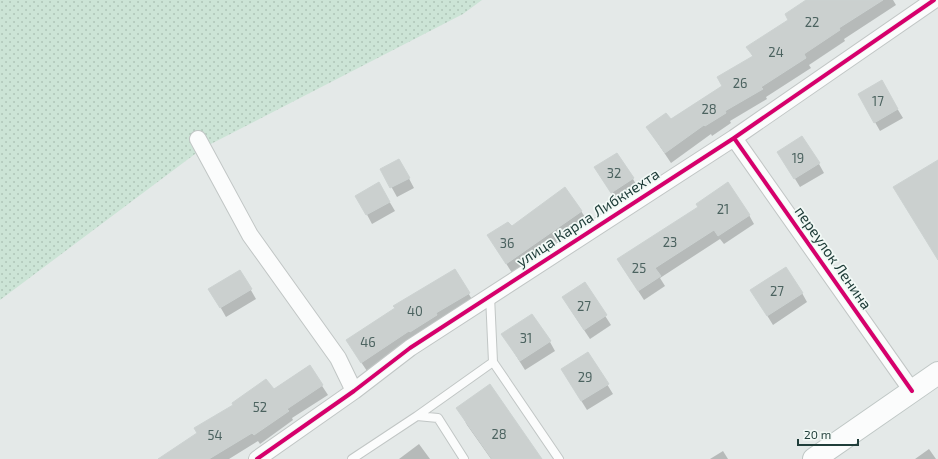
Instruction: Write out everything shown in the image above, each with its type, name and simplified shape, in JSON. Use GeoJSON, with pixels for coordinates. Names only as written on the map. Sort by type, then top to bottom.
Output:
{"type":"FeatureCollection","features":[{"type":"Feature","properties":{"kind":"main road"},"geometry":{"type":"LineString","coordinates":[[814,459],[938,373]]}},
{"type":"Feature","properties":{"kind":"street","name":"улица Карла Либкнехта"},"geometry":{"type":"LineString","coordinates":[[257,459],[354,391],[410,348],[734,138],[934,0]]}},
{"type":"Feature","properties":{"kind":"street","name":"переулок Ленина"},"geometry":{"type":"LineString","coordinates":[[734,138],[912,391]]}},
{"type":"Feature","properties":{"kind":"street"},"geometry":{"type":"LineString","coordinates":[[198,139],[250,235],[338,358],[354,391]]}},
{"type":"Feature","properties":{"kind":"lane"},"geometry":{"type":"LineString","coordinates":[[490,296],[493,362],[559,459]]}},
{"type":"Feature","properties":{"kind":"lane"},"geometry":{"type":"LineString","coordinates":[[352,459],[418,416],[493,362]]}},
{"type":"Feature","properties":{"kind":"lane"},"geometry":{"type":"LineString","coordinates":[[418,416],[438,418],[464,459]]}},
{"type":"Feature","properties":{"kind":"green space"},"geometry":{"type":"Polygon","coordinates":[[[0,0],[482,0],[463,14],[203,148],[0,300],[0,0]]]}},
{"type":"Feature","properties":{"kind":"building"},"geometry":{"type":"Polygon","coordinates":[[[806,0],[883,0],[839,28],[840,30],[804,54],[806,58],[761,87],[763,89],[725,111],[726,113],[705,126],[704,125],[665,153],[646,127],[666,113],[671,119],[722,86],[717,77],[753,56],[746,47],[788,20],[785,14],[806,0]]]}},
{"type":"Feature","properties":{"kind":"building"},"geometry":{"type":"Polygon","coordinates":[[[882,80],[898,109],[874,123],[858,94],[882,80]]]}},
{"type":"Feature","properties":{"kind":"building"},"geometry":{"type":"Polygon","coordinates":[[[802,136],[820,163],[794,179],[777,152],[802,136]]]}},
{"type":"Feature","properties":{"kind":"building"},"geometry":{"type":"Polygon","coordinates":[[[617,153],[634,178],[611,193],[594,167],[617,153]]]}},
{"type":"Feature","properties":{"kind":"building"},"geometry":{"type":"Polygon","coordinates":[[[399,159],[410,178],[390,188],[380,169],[399,159]]]}},
{"type":"Feature","properties":{"kind":"building"},"geometry":{"type":"Polygon","coordinates":[[[938,160],[938,260],[893,187],[938,160]]]}},
{"type":"Feature","properties":{"kind":"building"},"geometry":{"type":"Polygon","coordinates":[[[379,182],[390,202],[366,215],[355,196],[379,182]]]}},
{"type":"Feature","properties":{"kind":"building"},"geometry":{"type":"Polygon","coordinates":[[[728,182],[750,215],[718,236],[714,230],[655,268],[661,276],[638,291],[617,259],[698,207],[696,204],[728,182]]]}},
{"type":"Feature","properties":{"kind":"building"},"geometry":{"type":"Polygon","coordinates":[[[565,187],[582,211],[506,264],[487,235],[508,222],[512,226],[565,187]]]}},
{"type":"Feature","properties":{"kind":"building"},"geometry":{"type":"Polygon","coordinates":[[[786,267],[803,293],[767,316],[750,290],[786,267]]]}},
{"type":"Feature","properties":{"kind":"building"},"geometry":{"type":"Polygon","coordinates":[[[455,269],[470,293],[436,313],[437,315],[410,332],[409,331],[361,363],[346,340],[395,308],[393,306],[455,269]]]}},
{"type":"Feature","properties":{"kind":"building"},"geometry":{"type":"Polygon","coordinates":[[[240,270],[252,289],[220,308],[208,289],[240,270]]]}},
{"type":"Feature","properties":{"kind":"building"},"geometry":{"type":"Polygon","coordinates":[[[585,282],[607,315],[584,330],[562,297],[585,282]]]}},
{"type":"Feature","properties":{"kind":"building"},"geometry":{"type":"Polygon","coordinates":[[[532,314],[551,341],[520,361],[501,334],[532,314]]]}},
{"type":"Feature","properties":{"kind":"building"},"geometry":{"type":"Polygon","coordinates":[[[588,352],[609,384],[581,401],[561,369],[588,352]]]}},
{"type":"Feature","properties":{"kind":"building"},"geometry":{"type":"Polygon","coordinates":[[[310,365],[323,385],[287,409],[289,411],[254,435],[252,433],[209,459],[158,459],[197,433],[194,428],[233,405],[232,403],[266,379],[274,389],[310,365]]]}},
{"type":"Feature","properties":{"kind":"building"},"geometry":{"type":"Polygon","coordinates":[[[490,384],[542,459],[492,459],[456,408],[490,384]]]}},
{"type":"Feature","properties":{"kind":"cycle path"},"geometry":{"type":"LineString","coordinates":[[257,459],[354,391],[410,348],[734,138],[934,0]]}},
{"type":"Feature","properties":{"kind":"cycle path"},"geometry":{"type":"LineString","coordinates":[[734,138],[912,391]]}}]}
